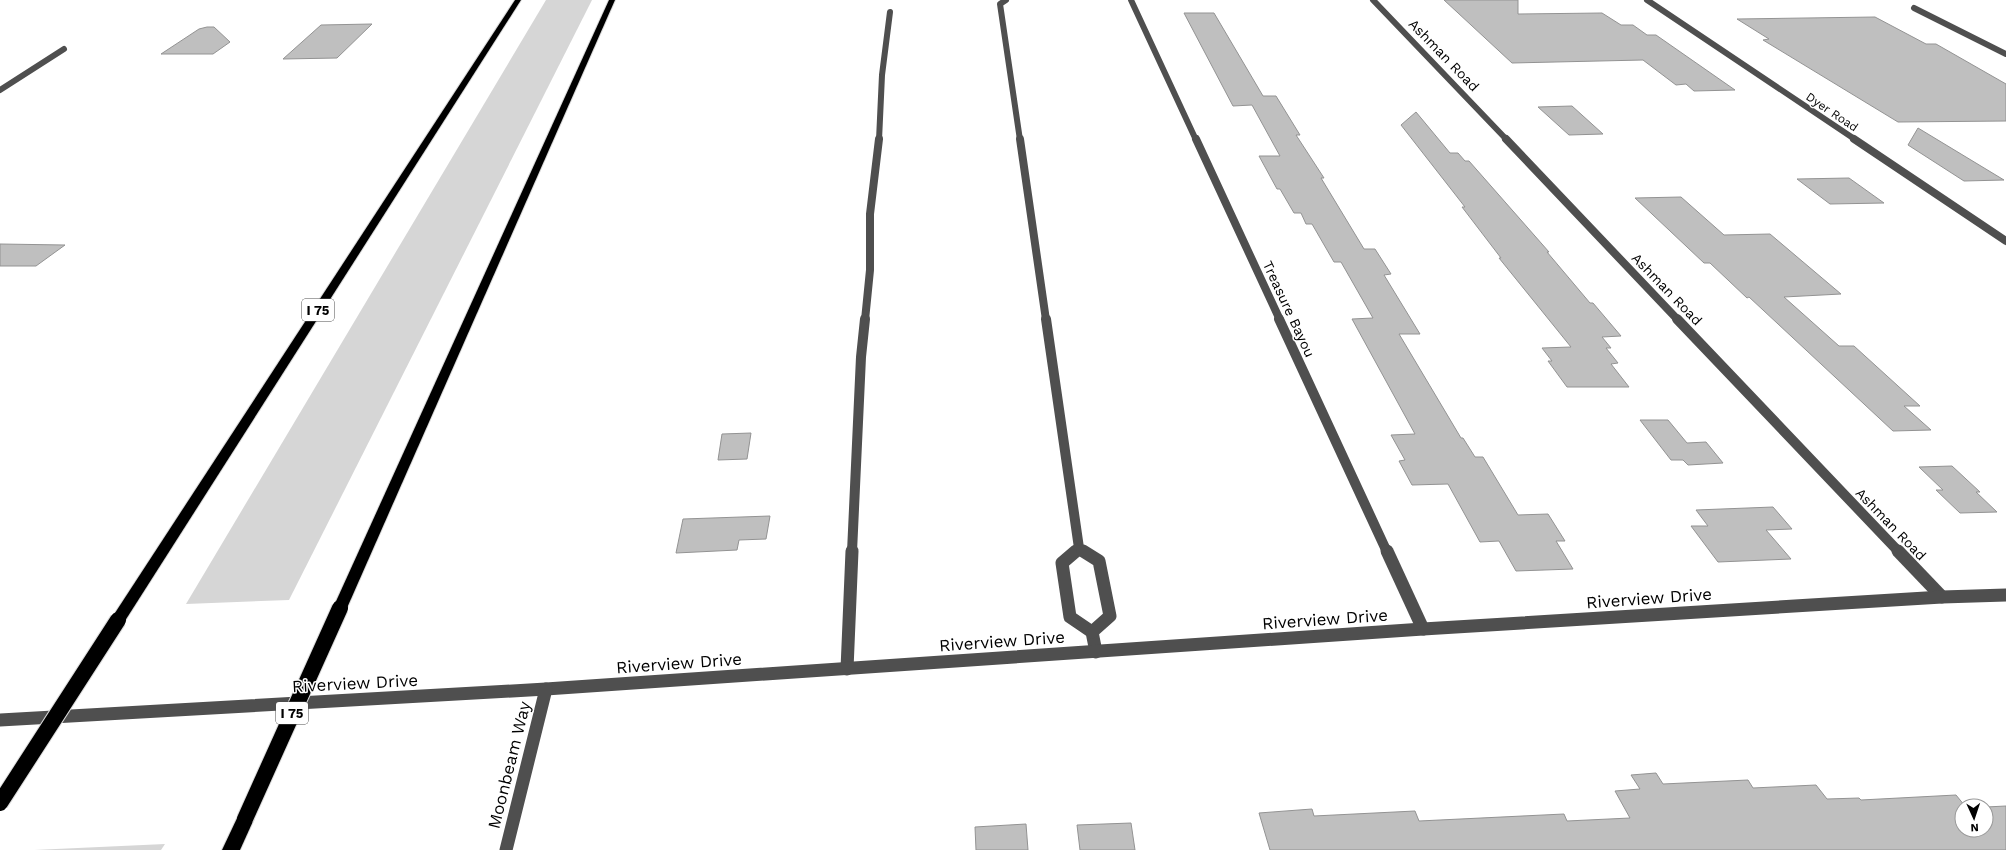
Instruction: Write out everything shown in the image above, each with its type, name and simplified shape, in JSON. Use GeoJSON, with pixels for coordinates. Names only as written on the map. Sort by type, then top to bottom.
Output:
{"type":"FeatureCollection","features":[{"type":"Feature","properties":{"kind":"highway","name":"I 75"},"geometry":{"type":"LineString","coordinates":[[0,803],[518,0]]}},
{"type":"Feature","properties":{"kind":"highway","name":"I 75"},"geometry":{"type":"LineString","coordinates":[[231,850],[612,0]]}},
{"type":"Feature","properties":{"kind":"street"},"geometry":{"type":"LineString","coordinates":[[1006,0],[1000,4],[1080,548],[1099,561],[1110,616],[1092,632]]}},
{"type":"Feature","properties":{"kind":"street","name":"Treasure Bayou"},"geometry":{"type":"LineString","coordinates":[[1131,0],[1423,629]]}},
{"type":"Feature","properties":{"kind":"street","name":"Ashman Road"},"geometry":{"type":"LineString","coordinates":[[1373,0],[1942,597]]}},
{"type":"Feature","properties":{"kind":"street","name":"Dyer Road"},"geometry":{"type":"LineString","coordinates":[[1647,0],[2006,241]]}},
{"type":"Feature","properties":{"kind":"street"},"geometry":{"type":"LineString","coordinates":[[1914,8],[2006,54]]}},
{"type":"Feature","properties":{"kind":"street"},"geometry":{"type":"LineString","coordinates":[[847,669],[861,356],[870,270],[870,214],[880,129],[882,75],[890,12]]}},
{"type":"Feature","properties":{"kind":"street"},"geometry":{"type":"LineString","coordinates":[[0,90],[64,49]]}},
{"type":"Feature","properties":{"kind":"street"},"geometry":{"type":"LineString","coordinates":[[1080,548],[1062,563],[1068,609],[1070,617],[1092,632],[1096,652]]}},
{"type":"Feature","properties":{"kind":"street","name":"Riverview Drive"},"geometry":{"type":"LineString","coordinates":[[0,720],[546,690],[1423,629],[1942,597],[2006,595]]}},
{"type":"Feature","properties":{"kind":"street","name":"Moonbeam Way"},"geometry":{"type":"LineString","coordinates":[[506,850],[546,690]]}},
{"type":"Feature","properties":{"kind":"shaded area"},"geometry":{"type":"Polygon","coordinates":[[[546,0],[592,0],[289,600],[186,604],[546,0]]]}},
{"type":"Feature","properties":{"kind":"shaded area"},"geometry":{"type":"Polygon","coordinates":[[[165,844],[161,850],[34,850],[165,844]]]}},
{"type":"Feature","properties":{"kind":"building"},"geometry":{"type":"Polygon","coordinates":[[[1444,0],[1518,0],[1518,14],[1602,13],[1621,25],[1633,25],[1647,35],[1656,35],[1735,90],[1694,91],[1686,84],[1676,85],[1643,60],[1512,63],[1444,0]]]}},
{"type":"Feature","properties":{"kind":"building"},"geometry":{"type":"Polygon","coordinates":[[[1184,13],[1214,13],[1263,96],[1276,96],[1300,135],[1296,135],[1324,178],[1321,178],[1364,249],[1375,249],[1391,274],[1384,275],[1420,334],[1399,334],[1461,438],[1463,438],[1475,457],[1483,457],[1518,515],[1548,514],[1565,541],[1556,541],[1573,569],[1516,571],[1499,541],[1480,542],[1448,484],[1412,485],[1399,461],[1405,460],[1391,435],[1415,434],[1352,319],[1373,318],[1341,262],[1334,262],[1312,224],[1306,224],[1301,213],[1294,213],[1280,189],[1277,189],[1259,156],[1280,156],[1252,105],[1233,106],[1184,13]]]}},
{"type":"Feature","properties":{"kind":"building"},"geometry":{"type":"Polygon","coordinates":[[[1875,17],[1926,44],[1936,44],[2006,84],[2006,121],[1898,122],[1763,40],[1769,39],[1737,19],[1875,17]]]}},
{"type":"Feature","properties":{"kind":"building"},"geometry":{"type":"Polygon","coordinates":[[[372,24],[337,58],[283,59],[321,25],[372,24]]]}},
{"type":"Feature","properties":{"kind":"building"},"geometry":{"type":"Polygon","coordinates":[[[214,27],[230,42],[213,54],[161,54],[199,29],[214,27]]]}},
{"type":"Feature","properties":{"kind":"building"},"geometry":{"type":"Polygon","coordinates":[[[1572,106],[1603,134],[1569,135],[1538,107],[1572,106]]]}},
{"type":"Feature","properties":{"kind":"building"},"geometry":{"type":"Polygon","coordinates":[[[1416,112],[1450,153],[1458,153],[1465,161],[1469,161],[1549,252],[1547,252],[1590,303],[1593,303],[1621,336],[1602,337],[1611,348],[1606,348],[1618,363],[1611,364],[1629,387],[1567,387],[1548,361],[1552,361],[1542,348],[1571,347],[1499,258],[1501,258],[1462,207],[1465,207],[1401,125],[1416,112]]]}},
{"type":"Feature","properties":{"kind":"building"},"geometry":{"type":"Polygon","coordinates":[[[1918,128],[2004,180],[1964,181],[1908,145],[1918,128]]]}},
{"type":"Feature","properties":{"kind":"building"},"geometry":{"type":"Polygon","coordinates":[[[1849,178],[1884,203],[1830,204],[1797,179],[1849,178]]]}},
{"type":"Feature","properties":{"kind":"building"},"geometry":{"type":"Polygon","coordinates":[[[1681,197],[1724,235],[1770,234],[1841,294],[1784,297],[1839,346],[1854,346],[1920,406],[1904,406],[1931,430],[1893,431],[1749,297],[1747,298],[1710,263],[1704,263],[1635,198],[1681,197]]]}},
{"type":"Feature","properties":{"kind":"building"},"geometry":{"type":"Polygon","coordinates":[[[0,244],[65,245],[36,266],[0,266],[0,244]]]}},
{"type":"Feature","properties":{"kind":"building"},"geometry":{"type":"Polygon","coordinates":[[[1640,420],[1668,420],[1687,443],[1706,442],[1723,463],[1688,465],[1683,460],[1671,460],[1640,420]]]}},
{"type":"Feature","properties":{"kind":"building"},"geometry":{"type":"Polygon","coordinates":[[[751,433],[747,459],[718,460],[722,434],[751,433]]]}},
{"type":"Feature","properties":{"kind":"building"},"geometry":{"type":"Polygon","coordinates":[[[1952,466],[1980,492],[1976,492],[1997,512],[1960,513],[1936,490],[1943,490],[1919,467],[1952,466]]]}},
{"type":"Feature","properties":{"kind":"building"},"geometry":{"type":"Polygon","coordinates":[[[1773,507],[1792,529],[1766,530],[1791,559],[1718,562],[1691,526],[1708,526],[1696,510],[1773,507]]]}},
{"type":"Feature","properties":{"kind":"building"},"geometry":{"type":"Polygon","coordinates":[[[770,516],[766,539],[739,540],[737,550],[676,553],[683,519],[770,516]]]}},
{"type":"Feature","properties":{"kind":"building"},"geometry":{"type":"Polygon","coordinates":[[[1656,773],[1663,784],[1748,780],[1753,788],[1816,785],[1827,799],[1859,798],[1861,800],[1956,795],[1958,798],[1954,798],[1954,838],[1994,838],[1994,807],[2006,806],[2006,850],[1270,850],[1259,813],[1312,809],[1314,816],[1415,811],[1419,821],[1564,814],[1567,821],[1630,818],[1615,791],[1640,789],[1631,775],[1656,773]]]}},
{"type":"Feature","properties":{"kind":"building"},"geometry":{"type":"Polygon","coordinates":[[[1131,823],[1135,850],[1080,850],[1077,825],[1131,823]]]}},
{"type":"Feature","properties":{"kind":"building"},"geometry":{"type":"Polygon","coordinates":[[[1026,824],[1028,850],[976,850],[975,827],[1026,824]]]}}]}
